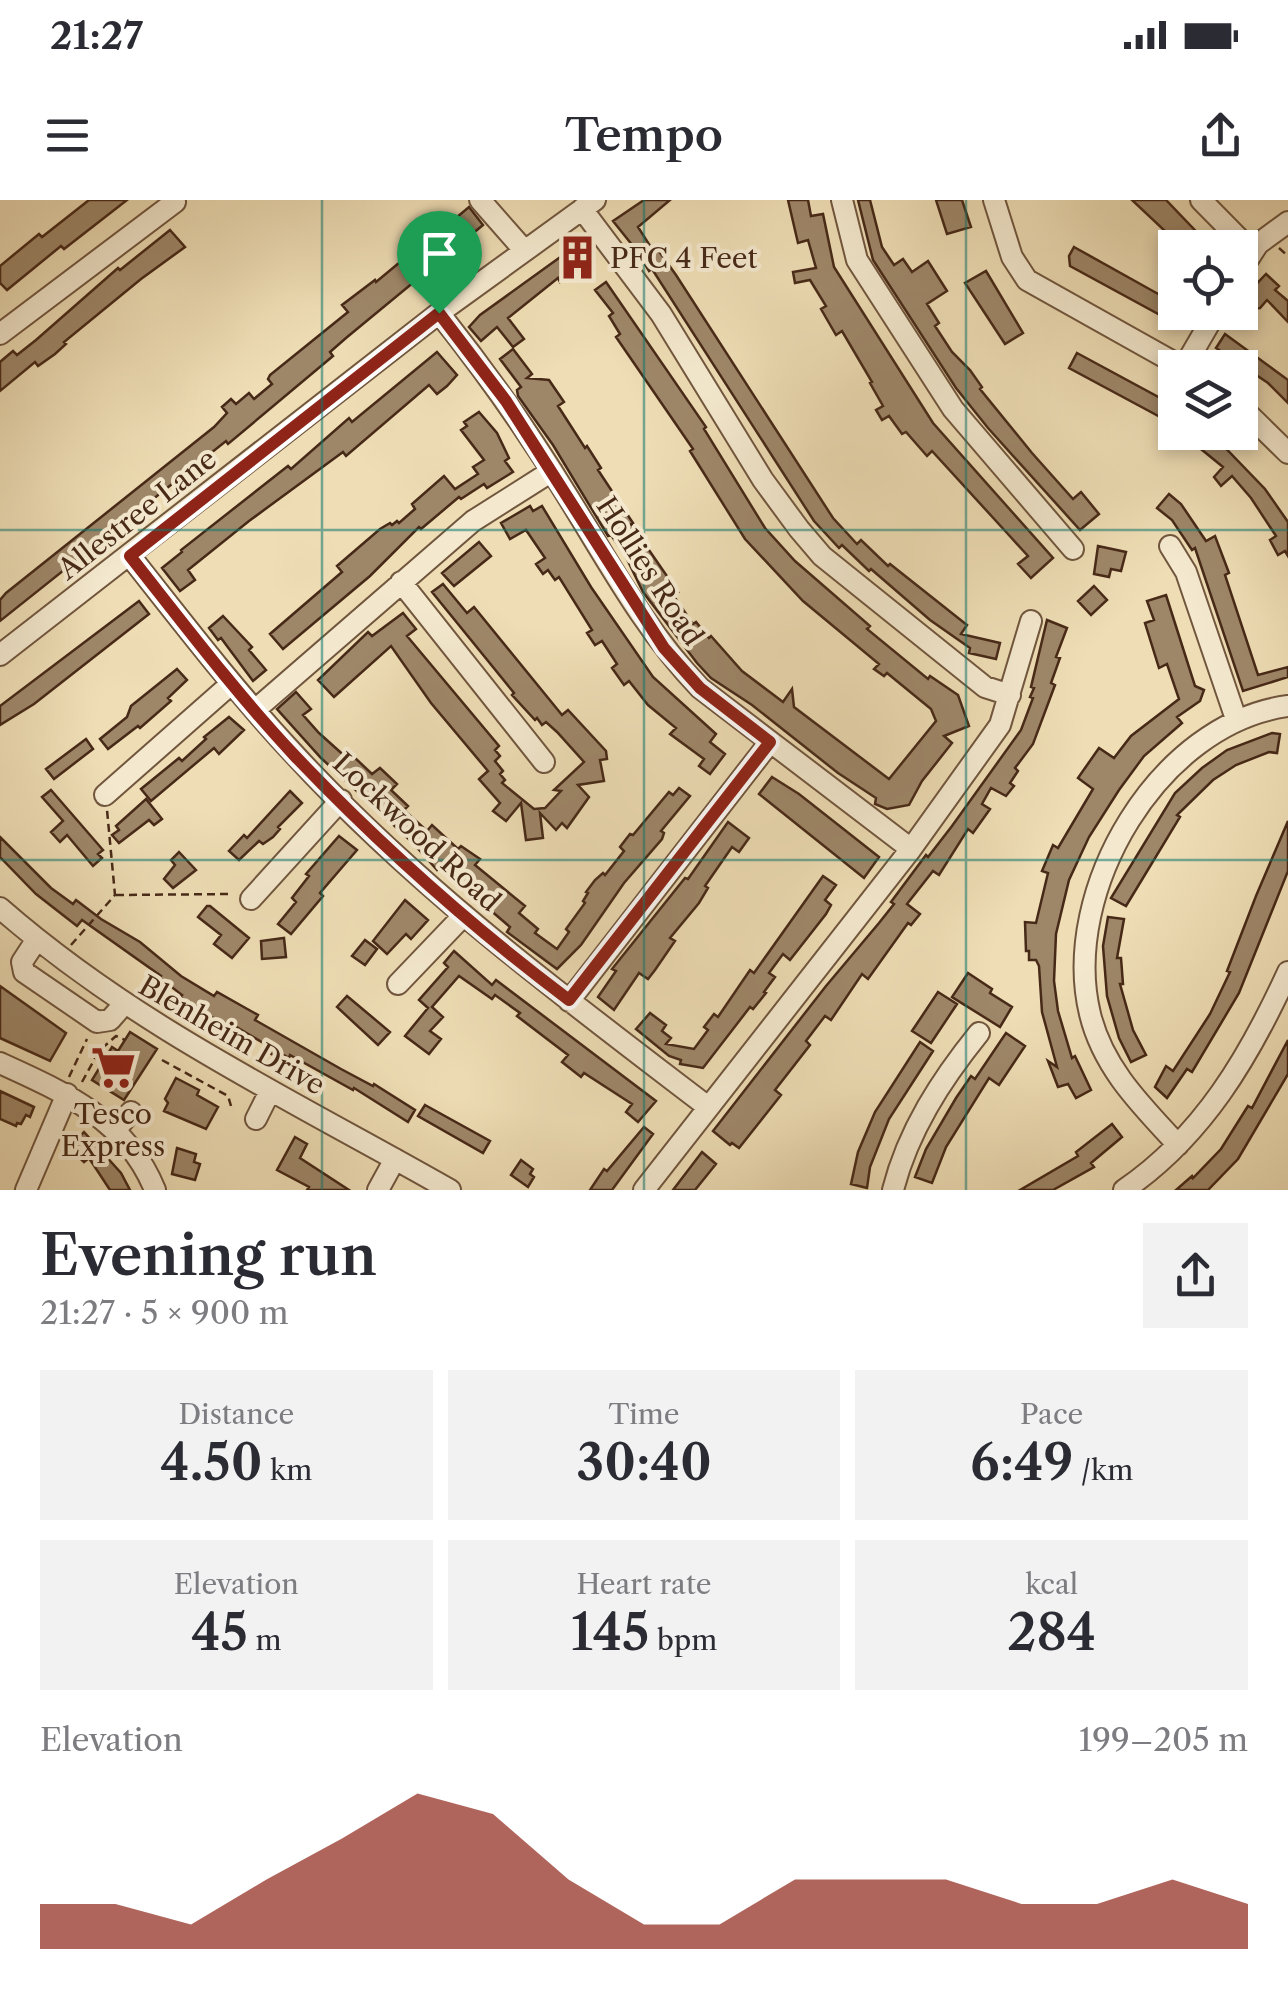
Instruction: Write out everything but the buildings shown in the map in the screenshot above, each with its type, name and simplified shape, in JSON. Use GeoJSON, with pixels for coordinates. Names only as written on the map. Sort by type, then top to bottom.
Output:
{"type":"FeatureCollection","features":[{"type":"Feature","properties":{"kind":"street"},"geometry":{"type":"LineString","coordinates":[[480,200],[524,250]]}},
{"type":"Feature","properties":{"kind":"street"},"geometry":{"type":"LineString","coordinates":[[842,200],[857,260],[953,409],[1073,549]]}},
{"type":"Feature","properties":{"kind":"street"},"geometry":{"type":"LineString","coordinates":[[994,200],[1012,258],[1028,280],[1158,352]]}},
{"type":"Feature","properties":{"kind":"street"},"geometry":{"type":"LineString","coordinates":[[1201,200],[1230,230]]}},
{"type":"Feature","properties":{"kind":"street"},"geometry":{"type":"LineString","coordinates":[[0,334],[175,202]]}},
{"type":"Feature","properties":{"kind":"street"},"geometry":{"type":"LineString","coordinates":[[588,204],[763,480],[822,556],[985,687],[1010,695]]}},
{"type":"Feature","properties":{"kind":"street","name":"Allestree Lane"},"geometry":{"type":"LineString","coordinates":[[0,655],[439,313],[588,204]]}},
{"type":"Feature","properties":{"kind":"street"},"geometry":{"type":"LineString","coordinates":[[1258,246],[1288,222]]}},
{"type":"Feature","properties":{"kind":"street","name":"Hollies Road"},"geometry":{"type":"LineString","coordinates":[[439,313],[506,401],[638,610],[674,659],[700,688],[911,848]]}},
{"type":"Feature","properties":{"kind":"street"},"geometry":{"type":"LineString","coordinates":[[1258,424],[1288,453]]}},
{"type":"Feature","properties":{"kind":"street"},"geometry":{"type":"LineString","coordinates":[[255,710],[472,521],[552,471]]}},
{"type":"Feature","properties":{"kind":"street","name":"Lockwood Road"},"geometry":{"type":"LineString","coordinates":[[130,556],[232,684],[341,800],[464,916],[708,1107]]}},
{"type":"Feature","properties":{"kind":"street"},"geometry":{"type":"LineString","coordinates":[[1170,559],[1186,572],[1236,719]]}},
{"type":"Feature","properties":{"kind":"street"},"geometry":{"type":"LineString","coordinates":[[401,582],[544,762]]}},
{"type":"Feature","properties":{"kind":"street"},"geometry":{"type":"LineString","coordinates":[[644,1190],[911,848],[1000,725],[1031,622]]}},
{"type":"Feature","properties":{"kind":"street"},"geometry":{"type":"LineString","coordinates":[[105,794],[232,684]]}},
{"type":"Feature","properties":{"kind":"street"},"geometry":{"type":"LineString","coordinates":[[1178,1145],[1131,1094],[1103,1051],[1087,999],[1085,935],[1101,878],[1146,798],[1185,753],[1236,719],[1288,706]]}},
{"type":"Feature","properties":{"kind":"street"},"geometry":{"type":"LineString","coordinates":[[569,1000],[770,742]]}},
{"type":"Feature","properties":{"kind":"street"},"geometry":{"type":"LineString","coordinates":[[251,899],[341,800]]}},
{"type":"Feature","properties":{"kind":"street","name":"Blenheim Drive"},"geometry":{"type":"LineString","coordinates":[[0,908],[60,957],[175,1038],[450,1190]]}},
{"type":"Feature","properties":{"kind":"street"},"geometry":{"type":"LineString","coordinates":[[398,984],[464,916]]}},
{"type":"Feature","properties":{"kind":"street"},"geometry":{"type":"LineString","coordinates":[[37,939],[22,962],[22,969],[95,1021],[110,1020],[124,1004]]}},
{"type":"Feature","properties":{"kind":"street"},"geometry":{"type":"LineString","coordinates":[[1124,1190],[1178,1145],[1231,1082],[1263,1027],[1288,972]]}},
{"type":"Feature","properties":{"kind":"street"},"geometry":{"type":"LineString","coordinates":[[893,1190],[908,1141],[950,1071],[979,1033]]}},
{"type":"Feature","properties":{"kind":"street"},"geometry":{"type":"LineString","coordinates":[[0,1063],[67,1094],[114,1130],[143,1166],[155,1190]]}},
{"type":"Feature","properties":{"kind":"street"},"geometry":{"type":"LineString","coordinates":[[256,1119],[270,1091]]}},
{"type":"Feature","properties":{"kind":"street"},"geometry":{"type":"LineString","coordinates":[[26,1190],[67,1094]]}},
{"type":"Feature","properties":{"kind":"street"},"geometry":{"type":"LineString","coordinates":[[114,1130],[130,1112]]}},
{"type":"Feature","properties":{"kind":"street"},"geometry":{"type":"LineString","coordinates":[[378,1190],[394,1159]]}},
{"type":"Feature","properties":{"kind":"path"},"geometry":{"type":"LineString","coordinates":[[60,957],[115,895],[105,794]]}},
{"type":"Feature","properties":{"kind":"path"},"geometry":{"type":"LineString","coordinates":[[115,895],[231,893],[251,899]]}},
{"type":"Feature","properties":{"kind":"path"},"geometry":{"type":"LineString","coordinates":[[67,1094],[95,1021]]}},
{"type":"Feature","properties":{"kind":"path"},"geometry":{"type":"LineString","coordinates":[[67,1094],[99,1050],[116,1036],[125,1040]]}},
{"type":"Feature","properties":{"kind":"path"},"geometry":{"type":"LineString","coordinates":[[162,1060],[228,1096],[231,1106]]}},
{"type":"Feature","properties":{"kind":"place","name":"PFC 4 Feet"},"geometry":{"type":"Point","coordinates":[577,258]}},
{"type":"Feature","properties":{"kind":"place","name":"Tesco Express"},"geometry":{"type":"Point","coordinates":[113,1068]}},
{"type":"Feature","properties":{"kind":"route"},"geometry":{"type":"LineString","coordinates":[[439,313],[506,401],[664,648],[700,688],[770,742],[569,1000],[464,916],[296,756],[232,684],[130,556],[439,313]]}}]}
